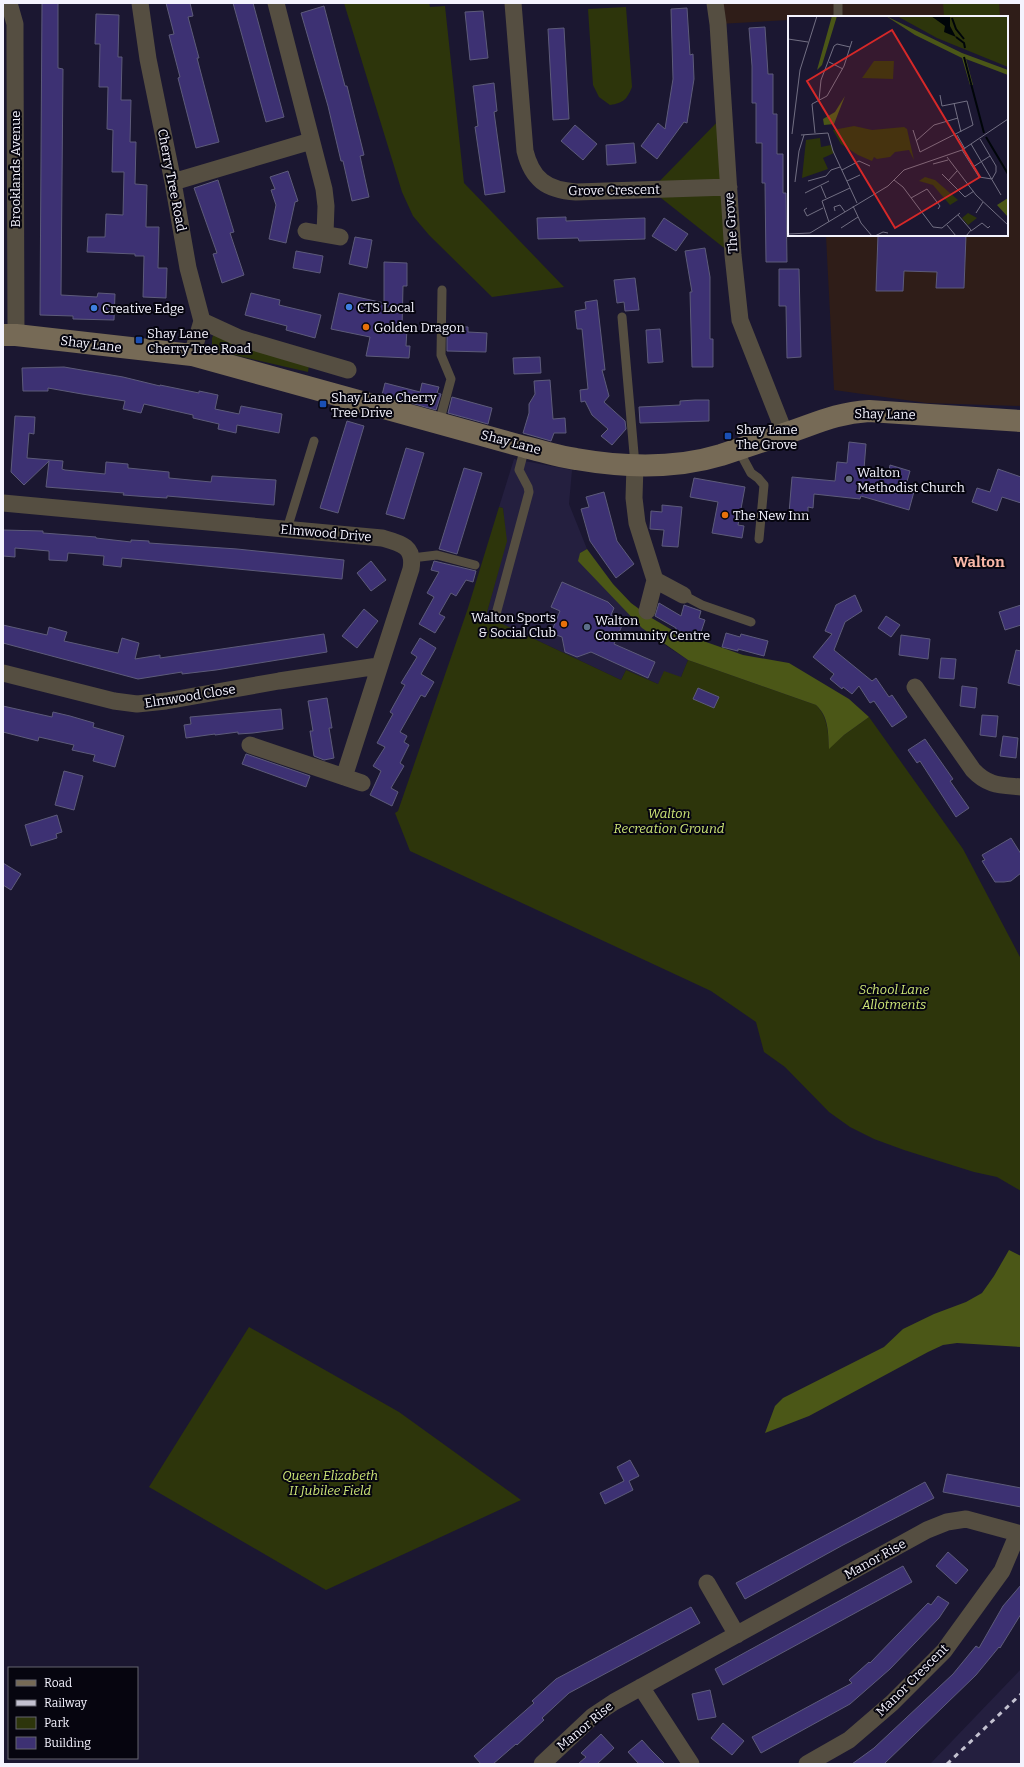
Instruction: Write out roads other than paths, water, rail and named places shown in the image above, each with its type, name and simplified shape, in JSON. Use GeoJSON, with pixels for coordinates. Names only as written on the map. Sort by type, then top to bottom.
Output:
{"type":"FeatureCollection","features":[{"type":"Feature","properties":{"kind":"main road","name":"Shay Lane"},"geometry":{"type":"LineString","coordinates":[[9,335],[192,355],[525,447],[574,459],[635,465],[687,462],[719,455],[785,434],[834,416],[869,410],[1021,421]]}},
{"type":"Feature","properties":{"kind":"street","name":"Brooklands Avenue"},"geometry":{"type":"LineString","coordinates":[[9,3],[15,24],[9,133],[9,335]]}},
{"type":"Feature","properties":{"kind":"street","name":"Cherry Tree Road"},"geometry":{"type":"LineString","coordinates":[[140,3],[148,59],[174,182],[188,268],[202,321]]}},
{"type":"Feature","properties":{"kind":"street"},"geometry":{"type":"LineString","coordinates":[[276,3],[324,189],[332,236],[306,230]]}},
{"type":"Feature","properties":{"kind":"street","name":"Grove Crescent"},"geometry":{"type":"LineString","coordinates":[[513,3],[525,151],[528,163],[534,174],[542,182],[563,192],[729,188]]}},
{"type":"Feature","properties":{"kind":"street","name":"The Grove"},"geometry":{"type":"LineString","coordinates":[[715,3],[733,255],[740,320],[785,434]]}},
{"type":"Feature","properties":{"kind":"street"},"geometry":{"type":"LineString","coordinates":[[174,182],[311,140]]}},
{"type":"Feature","properties":{"kind":"street"},"geometry":{"type":"LineString","coordinates":[[192,355],[202,321],[239,338],[348,370]]}},
{"type":"Feature","properties":{"kind":"street"},"geometry":{"type":"LineString","coordinates":[[635,465],[634,498],[637,523],[656,580],[647,611]]}},
{"type":"Feature","properties":{"kind":"street","name":"Elmwood Drive"},"geometry":{"type":"LineString","coordinates":[[3,503],[382,538],[403,545],[411,553],[412,558]]}},
{"type":"Feature","properties":{"kind":"street"},"geometry":{"type":"LineString","coordinates":[[344,777],[378,666],[411,569],[412,558]]}},
{"type":"Feature","properties":{"kind":"street"},"geometry":{"type":"LineString","coordinates":[[656,580],[683,595]]}},
{"type":"Feature","properties":{"kind":"street","name":"Elmwood Close"},"geometry":{"type":"LineString","coordinates":[[3,673],[114,701],[137,704],[166,701],[378,666]]}},
{"type":"Feature","properties":{"kind":"street"},"geometry":{"type":"LineString","coordinates":[[915,687],[935,706],[973,770],[981,779],[991,784],[1021,787]]}},
{"type":"Feature","properties":{"kind":"street"},"geometry":{"type":"LineString","coordinates":[[250,746],[362,783]]}},
{"type":"Feature","properties":{"kind":"street","name":"Manor Rise"},"geometry":{"type":"LineString","coordinates":[[542,1764],[594,1716],[614,1702],[927,1530],[947,1522],[966,1519],[1020,1534]]}},
{"type":"Feature","properties":{"kind":"street","name":"Manor Crescent"},"geometry":{"type":"LineString","coordinates":[[807,1764],[849,1740],[892,1703],[944,1651],[1002,1571],[1020,1534]]}},
{"type":"Feature","properties":{"kind":"street"},"geometry":{"type":"LineString","coordinates":[[708,1583],[737,1635]]}},
{"type":"Feature","properties":{"kind":"street"},"geometry":{"type":"LineString","coordinates":[[641,1687],[691,1764]]}},
{"type":"Feature","properties":{"kind":"lane"},"geometry":{"type":"LineString","coordinates":[[838,3],[838,16]]}},
{"type":"Feature","properties":{"kind":"lane"},"geometry":{"type":"LineString","coordinates":[[439,423],[451,379],[441,355],[442,290]]}},
{"type":"Feature","properties":{"kind":"lane"},"geometry":{"type":"LineString","coordinates":[[622,317],[635,465]]}},
{"type":"Feature","properties":{"kind":"lane"},"geometry":{"type":"LineString","coordinates":[[287,529],[314,441]]}},
{"type":"Feature","properties":{"kind":"lane"},"geometry":{"type":"LineString","coordinates":[[496,614],[528,492],[528,486],[519,470],[525,447]]}},
{"type":"Feature","properties":{"kind":"lane"},"geometry":{"type":"LineString","coordinates":[[738,449],[751,473],[764,485],[759,539]]}},
{"type":"Feature","properties":{"kind":"lane"},"geometry":{"type":"LineString","coordinates":[[412,558],[437,555],[475,565]]}},
{"type":"Feature","properties":{"kind":"lane"},"geometry":{"type":"LineString","coordinates":[[683,595],[702,605],[751,622]]}},
{"type":"Feature","properties":{"kind":"railway"},"geometry":{"type":"LineString","coordinates":[[947,1764],[1021,1694]]}},
{"type":"Feature","properties":{"kind":"place","name":"CTS Local"},"geometry":{"type":"Point","coordinates":[349,307]}},
{"type":"Feature","properties":{"kind":"place","name":"Creative Edge"},"geometry":{"type":"Point","coordinates":[94,308]}},
{"type":"Feature","properties":{"kind":"place","name":"Golden Dragon"},"geometry":{"type":"Point","coordinates":[366,327]}},
{"type":"Feature","properties":{"kind":"place","name":"Shay Lane Cherry Tree Road"},"geometry":{"type":"Point","coordinates":[139,340]}},
{"type":"Feature","properties":{"kind":"place","name":"Shay Lane Cherry Tree Drive"},"geometry":{"type":"Point","coordinates":[323,404]}},
{"type":"Feature","properties":{"kind":"place","name":"Shay Lane The Grove"},"geometry":{"type":"Point","coordinates":[728,436]}},
{"type":"Feature","properties":{"kind":"place","name":"Walton Methodist Church"},"geometry":{"type":"Point","coordinates":[849,479]}},
{"type":"Feature","properties":{"kind":"place","name":"The New Inn"},"geometry":{"type":"Point","coordinates":[725,515]}},
{"type":"Feature","properties":{"kind":"place","name":"Walton Sports & Social Club"},"geometry":{"type":"Point","coordinates":[564,624]}},
{"type":"Feature","properties":{"kind":"place","name":"Walton Community Centre"},"geometry":{"type":"Point","coordinates":[587,627]}},
{"type":"Feature","properties":{"kind":"district","name":"Walton"},"geometry":{"type":"Point","coordinates":[979,562]}},
{"type":"Feature","properties":{"kind":"park label","name":"Walton Recreation Ground"},"geometry":{"type":"Point","coordinates":[669,820]}},
{"type":"Feature","properties":{"kind":"park label","name":"School Lane Allotments"},"geometry":{"type":"Point","coordinates":[894,996]}},
{"type":"Feature","properties":{"kind":"park label","name":"Queen Elizabeth II Jubilee Field"},"geometry":{"type":"Point","coordinates":[330,1482]}}]}
